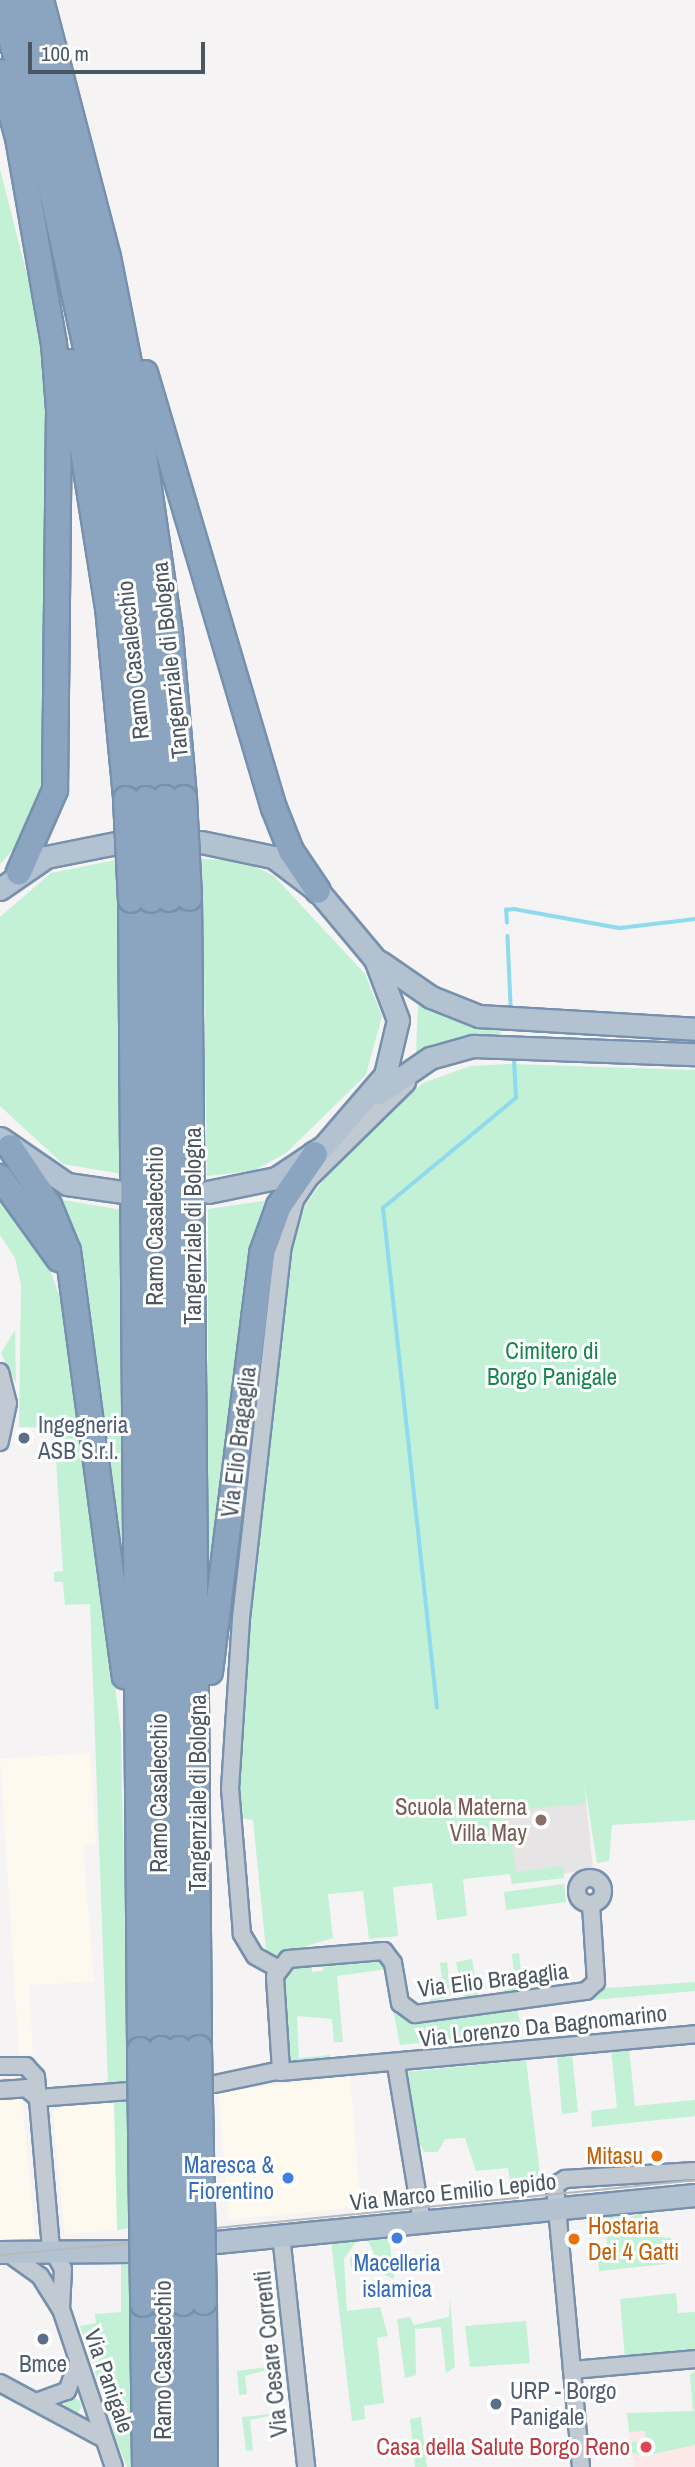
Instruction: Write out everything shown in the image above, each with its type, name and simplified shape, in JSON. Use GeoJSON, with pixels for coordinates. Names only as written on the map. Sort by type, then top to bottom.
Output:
{"type":"FeatureCollection","features":[{"type":"Feature","properties":{"kind":"highway","name":"Ramo Casalecchio"},"geometry":{"type":"LineString","coordinates":[[0,0],[51,183],[98,406],[155,799]]}},
{"type":"Feature","properties":{"kind":"highway","name":"Ramo Casalecchio"},"geometry":{"type":"LineString","coordinates":[[19,0],[82,234],[114,393],[148,618],[160,899],[170,2049],[184,2467]]}},
{"type":"Feature","properties":{"kind":"highway","name":"Tangenziale di Bologna"},"geometry":{"type":"LineString","coordinates":[[41,0],[108,257],[156,528],[155,799],[199,1879],[170,2049],[145,2467]]}},
{"type":"Feature","properties":{"kind":"highway","name":"Tangenziale di Bologna"},"geometry":{"type":"LineString","coordinates":[[0,72],[81,422],[113,645],[155,799]]}},
{"type":"Feature","properties":{"kind":"highway"},"geometry":{"type":"LineString","coordinates":[[16,132],[54,343],[59,410],[55,790],[19,872]]}},
{"type":"Feature","properties":{"kind":"highway"},"geometry":{"type":"LineString","coordinates":[[108,257],[274,808],[291,851],[318,891]]}},
{"type":"Feature","properties":{"kind":"highway","name":"Tangenziale di Bologna"},"geometry":{"type":"LineString","coordinates":[[160,899],[140,1886],[170,2049],[206,2419],[206,2467]]}},
{"type":"Feature","properties":{"kind":"highway"},"geometry":{"type":"LineString","coordinates":[[5,1143],[57,1221],[77,1314],[118,1618],[140,1886]]}},
{"type":"Feature","properties":{"kind":"highway"},"geometry":{"type":"LineString","coordinates":[[199,1879],[211,1661],[262,1254],[279,1206],[314,1154]]}},
{"type":"Feature","properties":{"kind":"highway"},"geometry":{"type":"LineString","coordinates":[[0,1177],[57,1254],[77,1314]]}},
{"type":"Feature","properties":{"kind":"highway","name":"Ramo Casalecchio"},"geometry":{"type":"LineString","coordinates":[[163,2467],[170,2049]]}},
{"type":"Feature","properties":{"kind":"main road"},"geometry":{"type":"LineString","coordinates":[[201,842],[273,857],[318,891],[376,959],[395,997],[398,1032],[390,1065],[364,1105]]}},
{"type":"Feature","properties":{"kind":"main road"},"geometry":{"type":"LineString","coordinates":[[0,889],[19,872],[61,851],[116,843]]}},
{"type":"Feature","properties":{"kind":"main road"},"geometry":{"type":"LineString","coordinates":[[376,959],[432,997],[479,1016],[695,1029]]}},
{"type":"Feature","properties":{"kind":"main road"},"geometry":{"type":"LineString","coordinates":[[208,1192],[264,1183],[314,1154],[364,1105],[444,1052],[534,1045],[695,1054]]}},
{"type":"Feature","properties":{"kind":"main road"},"geometry":{"type":"LineString","coordinates":[[5,1143],[66,1184],[123,1192]]}},
{"type":"Feature","properties":{"kind":"main road","name":"Via Marco Emilio Lepido"},"geometry":{"type":"LineString","coordinates":[[216,2242],[695,2195]]}},
{"type":"Feature","properties":{"kind":"main road"},"geometry":{"type":"LineString","coordinates":[[2,2252],[51,2248],[69,2263],[131,2251]]}},
{"type":"Feature","properties":{"kind":"street","name":"Via Elio Bragaglia"},"geometry":{"type":"LineString","coordinates":[[534,1045],[454,1058],[412,1079],[309,1179],[287,1222],[241,1618],[230,1789],[242,1934],[256,1956],[277,1968],[293,1958],[379,1950],[393,1964],[402,2007],[415,2014],[586,1991],[596,1982],[591,1904]]}},
{"type":"Feature","properties":{"kind":"street"},"geometry":{"type":"LineString","coordinates":[[0,1372],[8,1403],[0,1442]]}},
{"type":"Feature","properties":{"kind":"street"},"geometry":{"type":"LineString","coordinates":[[215,2084],[280,2072],[277,1968]]}},
{"type":"Feature","properties":{"kind":"street","name":"Via Lorenzo Da Bagnomarino"},"geometry":{"type":"LineString","coordinates":[[280,2072],[396,2065],[695,2034]]}},
{"type":"Feature","properties":{"kind":"street"},"geometry":{"type":"LineString","coordinates":[[396,2065],[422,2222]]}},
{"type":"Feature","properties":{"kind":"street"},"geometry":{"type":"LineString","coordinates":[[0,2066],[29,2067],[38,2098],[51,2248]]}},
{"type":"Feature","properties":{"kind":"street"},"geometry":{"type":"LineString","coordinates":[[0,2090],[26,2088],[38,2098],[128,2091]]}},
{"type":"Feature","properties":{"kind":"street"},"geometry":{"type":"LineString","coordinates":[[581,2467],[554,2188],[562,2179],[695,2171]]}},
{"type":"Feature","properties":{"kind":"street","name":"Via Cesare Correnti"},"geometry":{"type":"LineString","coordinates":[[281,2235],[306,2467]]}},
{"type":"Feature","properties":{"kind":"street","name":"Via Panigale"},"geometry":{"type":"LineString","coordinates":[[2,2252],[40,2276],[61,2309],[114,2467]]}},
{"type":"Feature","properties":{"kind":"street","name":"Via Panigale"},"geometry":{"type":"LineString","coordinates":[[61,2309],[69,2263]]}},
{"type":"Feature","properties":{"kind":"street"},"geometry":{"type":"LineString","coordinates":[[572,2371],[695,2359]]}},
{"type":"Feature","properties":{"kind":"street"},"geometry":{"type":"LineString","coordinates":[[36,2402],[67,2390],[77,2363]]}},
{"type":"Feature","properties":{"kind":"street"},"geometry":{"type":"LineString","coordinates":[[0,2385],[104,2439]]}},
{"type":"Feature","properties":{"kind":"shaded area"},"geometry":{"type":"Polygon","coordinates":[[[90,1753],[96,1843],[83,1844],[94,1982],[29,1985],[33,2054],[19,2055],[0,1759],[90,1753]]]}},
{"type":"Feature","properties":{"kind":"shaded area","name":"Scuola Materna Villa May"},"geometry":{"type":"Polygon","coordinates":[[[584,1781],[593,1868],[512,1884],[509,1867],[482,1836],[519,1787],[584,1781]]]}},
{"type":"Feature","properties":{"kind":"shaded area"},"geometry":{"type":"Polygon","coordinates":[[[350,2076],[361,2207],[229,2220],[218,2092],[350,2076]]]}},
{"type":"Feature","properties":{"kind":"shaded area"},"geometry":{"type":"Polygon","coordinates":[[[22,2099],[35,2238],[0,2240],[0,2101],[22,2099]]]}},
{"type":"Feature","properties":{"kind":"shaded area"},"geometry":{"type":"Polygon","coordinates":[[[114,2100],[117,2230],[65,2234],[53,2112],[61,2104],[114,2100]]]}},
{"type":"Feature","properties":{"kind":"shaded area","name":"Casa della Salute Borgo Reno"},"geometry":{"type":"Polygon","coordinates":[[[660,2429],[663,2451],[695,2445],[695,2467],[634,2467],[629,2432],[660,2429]]]}},
{"type":"Feature","properties":{"kind":"green space"},"geometry":{"type":"Polygon","coordinates":[[[0,169],[41,330],[48,437],[42,787],[21,841],[0,864],[0,169]]]}},
{"type":"Feature","properties":{"kind":"green space"},"geometry":{"type":"Polygon","coordinates":[[[202,859],[243,861],[274,876],[365,974],[382,1016],[366,1075],[286,1153],[253,1171],[207,1176],[202,859]]]}},
{"type":"Feature","properties":{"kind":"green space"},"geometry":{"type":"Polygon","coordinates":[[[116,860],[120,939],[122,1174],[63,1164],[0,1106],[0,917],[51,873],[116,860]]]}},
{"type":"Feature","properties":{"kind":"green space"},"geometry":{"type":"Polygon","coordinates":[[[418,1004],[501,1032],[500,1036],[466,1037],[416,1053],[418,1004]]]}},
{"type":"Feature","properties":{"kind":"green space","name":"Cimitero di Borgo Panigale"},"geometry":{"type":"Polygon","coordinates":[[[511,1064],[695,1070],[695,1820],[612,1825],[609,1861],[597,1863],[584,1781],[586,1804],[510,1810],[502,1819],[510,1827],[516,1872],[563,1866],[564,1878],[512,1884],[510,1874],[463,1879],[467,1916],[437,1920],[432,1883],[393,1887],[398,1936],[369,1939],[363,1891],[328,1894],[333,1938],[273,1956],[266,1950],[253,1820],[240,1818],[238,1742],[286,1253],[298,1215],[338,1160],[423,1083],[470,1066],[511,1064]]]}},
{"type":"Feature","properties":{"kind":"green space"},"geometry":{"type":"Polygon","coordinates":[[[0,1191],[47,1260],[70,1328],[121,1734],[128,2085],[108,2085],[90,1604],[65,1605],[63,1582],[54,1582],[54,1572],[63,1571],[54,1428],[19,1427],[21,1285],[15,1258],[0,1235],[0,1191]]]}},
{"type":"Feature","properties":{"kind":"green space"},"geometry":{"type":"Polygon","coordinates":[[[57,1199],[123,1210],[127,1603],[88,1338],[90,1310],[57,1199]]]}},
{"type":"Feature","properties":{"kind":"green space"},"geometry":{"type":"Polygon","coordinates":[[[270,1200],[211,1579],[208,1579],[208,1209],[270,1200]]]}},
{"type":"Feature","properties":{"kind":"green space"},"geometry":{"type":"Polygon","coordinates":[[[15,1330],[16,1382],[1,1353],[15,1330]]]}},
{"type":"Feature","properties":{"kind":"green space"},"geometry":{"type":"Polygon","coordinates":[[[564,1884],[566,1902],[506,1910],[504,1892],[564,1884]]]}},
{"type":"Feature","properties":{"kind":"green space"},"geometry":{"type":"Polygon","coordinates":[[[519,1953],[523,1990],[496,1994],[515,1986],[512,1954],[519,1953]]]}},
{"type":"Feature","properties":{"kind":"green space"},"geometry":{"type":"Polygon","coordinates":[[[380,1956],[387,1969],[337,1976],[343,2042],[334,2042],[332,2019],[297,2016],[299,2058],[330,2055],[330,2063],[289,2068],[281,1982],[287,1967],[311,1962],[312,1972],[323,1971],[323,1960],[380,1956]]]}},
{"type":"Feature","properties":{"kind":"green space"},"geometry":{"type":"Polygon","coordinates":[[[472,1959],[478,1996],[464,1998],[456,1962],[472,1959]]]}},
{"type":"Feature","properties":{"kind":"green space"},"geometry":{"type":"Polygon","coordinates":[[[447,1962],[451,1995],[431,2003],[430,1997],[444,1995],[440,1963],[447,1962]]]}},
{"type":"Feature","properties":{"kind":"green space"},"geometry":{"type":"Polygon","coordinates":[[[695,1982],[695,1991],[525,2006],[606,1988],[695,1982]]]}},
{"type":"Feature","properties":{"kind":"green space"},"geometry":{"type":"Polygon","coordinates":[[[391,2000],[410,2019],[516,2006],[523,2032],[400,2045],[391,2000]]]}},
{"type":"Feature","properties":{"kind":"green space"},"geometry":{"type":"Polygon","coordinates":[[[629,2048],[635,2106],[695,2100],[695,2116],[592,2127],[591,2111],[617,2108],[611,2050],[629,2048]]]}},
{"type":"Feature","properties":{"kind":"green space"},"geometry":{"type":"Polygon","coordinates":[[[572,2054],[578,2112],[562,2114],[557,2056],[572,2054]]]}},
{"type":"Feature","properties":{"kind":"green space"},"geometry":{"type":"Polygon","coordinates":[[[526,2060],[542,2190],[511,2193],[508,2168],[476,2171],[465,2138],[445,2139],[438,2152],[424,2152],[414,2131],[406,2072],[526,2060]]]}},
{"type":"Feature","properties":{"kind":"green space"},"geometry":{"type":"Polygon","coordinates":[[[128,2099],[130,2228],[117,2230],[114,2100],[128,2099]]]}},
{"type":"Feature","properties":{"kind":"green space"},"geometry":{"type":"Polygon","coordinates":[[[622,2211],[628,2218],[645,2212],[653,2236],[671,2238],[672,2250],[662,2252],[667,2264],[599,2271],[596,2247],[607,2245],[603,2213],[622,2211]]]}},
{"type":"Feature","properties":{"kind":"green space"},"geometry":{"type":"Polygon","coordinates":[[[389,2235],[394,2279],[385,2275],[366,2237],[389,2235]]]}},
{"type":"Feature","properties":{"kind":"green space"},"geometry":{"type":"Polygon","coordinates":[[[358,2239],[344,2259],[347,2311],[380,2307],[388,2336],[377,2338],[384,2403],[364,2406],[365,2419],[352,2421],[331,2241],[358,2239]]]}},
{"type":"Feature","properties":{"kind":"green space"},"geometry":{"type":"Polygon","coordinates":[[[361,2251],[369,2254],[372,2262],[369,2270],[361,2273],[353,2270],[350,2262],[353,2254],[361,2251]]]}},
{"type":"Feature","properties":{"kind":"green space"},"geometry":{"type":"Polygon","coordinates":[[[121,2262],[131,2262],[134,2467],[127,2467],[118,2445],[80,2326],[96,2323],[95,2314],[121,2312],[121,2262]]]}},
{"type":"Feature","properties":{"kind":"green space"},"geometry":{"type":"Polygon","coordinates":[[[676,2293],[678,2313],[695,2312],[695,2351],[625,2358],[620,2299],[676,2293]]]}},
{"type":"Feature","properties":{"kind":"green space"},"geometry":{"type":"Polygon","coordinates":[[[450,2297],[455,2367],[446,2373],[441,2327],[415,2329],[416,2375],[405,2378],[397,2319],[410,2317],[414,2325],[449,2317],[450,2297]]]}},
{"type":"Feature","properties":{"kind":"green space"},"geometry":{"type":"Polygon","coordinates":[[[526,2321],[530,2363],[470,2367],[465,2326],[526,2321]]]}},
{"type":"Feature","properties":{"kind":"green space"},"geometry":{"type":"Polygon","coordinates":[[[289,2364],[245,2376],[247,2394],[239,2395],[237,2371],[289,2364]]]}},
{"type":"Feature","properties":{"kind":"green space"},"geometry":{"type":"Polygon","coordinates":[[[695,2371],[695,2445],[644,2456],[631,2452],[630,2442],[646,2441],[645,2431],[629,2432],[627,2413],[693,2411],[690,2375],[695,2371]]]}},
{"type":"Feature","properties":{"kind":"green space"},"geometry":{"type":"Polygon","coordinates":[[[73,2398],[81,2406],[73,2414],[65,2406],[73,2398]]]}},
{"type":"Feature","properties":{"kind":"green space"},"geometry":{"type":"Polygon","coordinates":[[[287,2412],[250,2420],[253,2450],[246,2451],[242,2417],[287,2412]]]}},
{"type":"Feature","properties":{"kind":"green space"},"geometry":{"type":"Polygon","coordinates":[[[421,2417],[427,2467],[415,2467],[410,2419],[421,2417]]]}},
{"type":"Feature","properties":{"kind":"waterway"},"geometry":{"type":"LineString","coordinates":[[507,923],[506,910],[514,909],[620,928],[695,919]]}},
{"type":"Feature","properties":{"kind":"waterway"},"geometry":{"type":"LineString","coordinates":[[508,936],[511,1006]]}},
{"type":"Feature","properties":{"kind":"waterway"},"geometry":{"type":"LineString","coordinates":[[437,1708],[383,1208],[516,1098],[514,1061]]}},
{"type":"Feature","properties":{"kind":"tram line"},"geometry":{"type":"LineString","coordinates":[[216,2228],[695,2180]]}},
{"type":"Feature","properties":{"kind":"tram line"},"geometry":{"type":"LineString","coordinates":[[0,2255],[131,2243]]}},
{"type":"Feature","properties":{"kind":"place","name":"Ingegneria ASB S.r.l."},"geometry":{"type":"Point","coordinates":[24,1438]}},
{"type":"Feature","properties":{"kind":"place","name":"Scuola Materna Villa May"},"geometry":{"type":"Point","coordinates":[541,1820]}},
{"type":"Feature","properties":{"kind":"place","name":"Mitasu"},"geometry":{"type":"Point","coordinates":[657,2156]}},
{"type":"Feature","properties":{"kind":"place","name":"Maresca & Fiorentino"},"geometry":{"type":"Point","coordinates":[288,2178]}},
{"type":"Feature","properties":{"kind":"place","name":"Macelleria islamica"},"geometry":{"type":"Point","coordinates":[397,2238]}},
{"type":"Feature","properties":{"kind":"place","name":"Hostaria Dei 4 Gatti"},"geometry":{"type":"Point","coordinates":[574,2239]}},
{"type":"Feature","properties":{"kind":"place","name":"Bmce"},"geometry":{"type":"Point","coordinates":[43,2339]}},
{"type":"Feature","properties":{"kind":"place","name":"URP - Borgo Panigale"},"geometry":{"type":"Point","coordinates":[496,2404]}},
{"type":"Feature","properties":{"kind":"place","name":"Casa della Salute Borgo Reno"},"geometry":{"type":"Point","coordinates":[646,2447]}}]}
